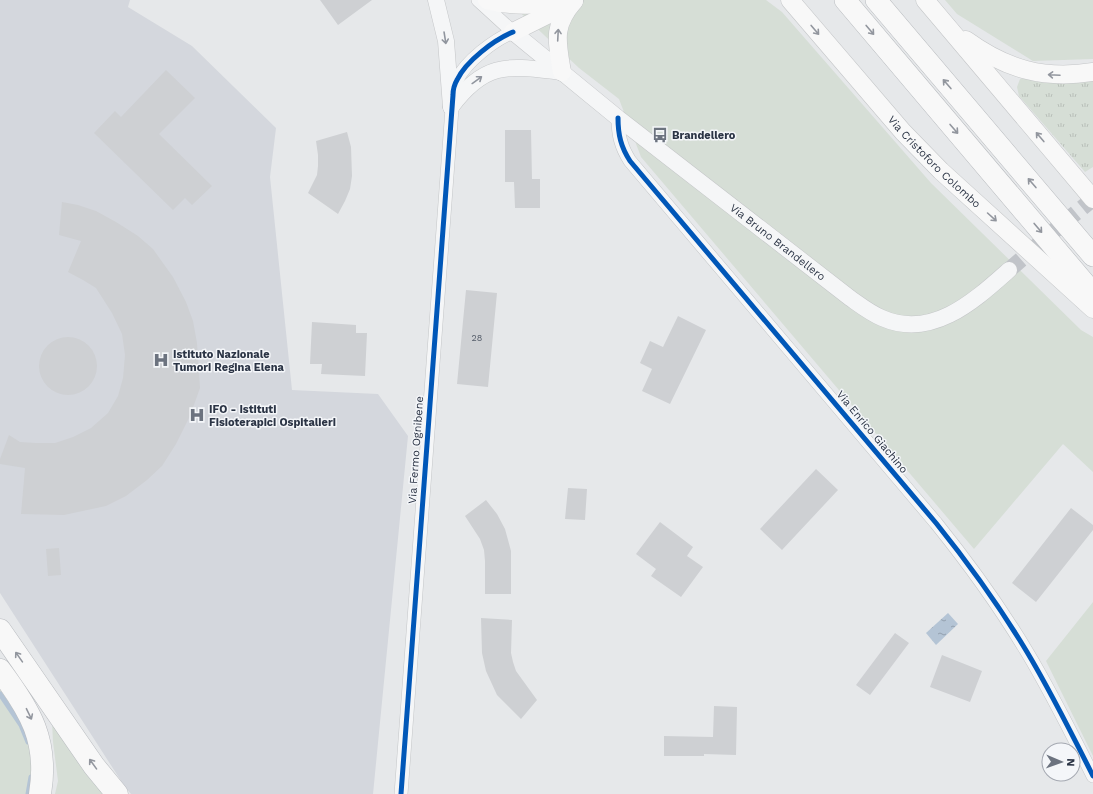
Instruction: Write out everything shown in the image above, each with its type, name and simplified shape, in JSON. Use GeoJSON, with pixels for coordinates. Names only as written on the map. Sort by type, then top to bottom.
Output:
{"type":"FeatureCollection","features":[{"type":"Feature","properties":{"kind":"highway"},"geometry":{"type":"LineString","coordinates":[[845,0],[1093,293]]}},
{"type":"Feature","properties":{"kind":"highway"},"geometry":{"type":"LineString","coordinates":[[876,0],[1093,256]]}},
{"type":"Feature","properties":{"kind":"highway"},"geometry":{"type":"LineString","coordinates":[[0,630],[94,766],[117,794]]}},
{"type":"Feature","properties":{"kind":"highway"},"geometry":{"type":"LineString","coordinates":[[0,670],[19,696],[34,723],[42,761],[40,794]]}},
{"type":"Feature","properties":{"kind":"main road"},"geometry":{"type":"LineString","coordinates":[[487,0],[527,5],[575,1]]}},
{"type":"Feature","properties":{"kind":"main road","name":"Via Cristoforo Colombo"},"geometry":{"type":"LineString","coordinates":[[790,0],[908,137],[941,170],[1093,309]]}},
{"type":"Feature","properties":{"kind":"main road"},"geometry":{"type":"LineString","coordinates":[[925,0],[1093,199]]}},
{"type":"Feature","properties":{"kind":"main road"},"geometry":{"type":"LineString","coordinates":[[513,32],[575,1]]}},
{"type":"Feature","properties":{"kind":"main road"},"geometry":{"type":"LineString","coordinates":[[562,72],[558,50],[558,29],[565,11],[575,1]]}},
{"type":"Feature","properties":{"kind":"main road"},"geometry":{"type":"LineString","coordinates":[[947,26],[983,52],[1020,68],[1038,73],[1054,75],[1093,72]]}},
{"type":"Feature","properties":{"kind":"street"},"geometry":{"type":"LineString","coordinates":[[436,0],[446,41],[451,108]]}},
{"type":"Feature","properties":{"kind":"street"},"geometry":{"type":"LineString","coordinates":[[478,0],[513,32]]}},
{"type":"Feature","properties":{"kind":"street","name":"Via Fermo Ognibene"},"geometry":{"type":"LineString","coordinates":[[401,794],[451,108],[455,83],[462,72],[473,60],[497,40],[513,32]]}},
{"type":"Feature","properties":{"kind":"street","name":"Via Bruno Brandellero"},"geometry":{"type":"LineString","coordinates":[[513,32],[618,118],[850,298],[883,318],[908,324],[941,319],[958,310],[1009,270]]}},
{"type":"Feature","properties":{"kind":"street"},"geometry":{"type":"LineString","coordinates":[[451,108],[468,87],[480,77],[493,70],[521,68],[562,72]]}},
{"type":"Feature","properties":{"kind":"street","name":"Via Enrico Giachino"},"geometry":{"type":"LineString","coordinates":[[618,118],[621,146],[630,161],[936,523],[978,578],[1003,614],[1035,666],[1093,776]]}},
{"type":"Feature","properties":{"kind":"shaded area","name":"IFO - Istituti Fisioterapici Ospitalieri"},"geometry":{"type":"Polygon","coordinates":[[[0,0],[130,0],[128,7],[192,46],[276,128],[270,177],[292,390],[378,394],[408,436],[373,794],[131,794],[125,787],[0,593],[0,0]]]}},
{"type":"Feature","properties":{"kind":"green space"},"geometry":{"type":"Polygon","coordinates":[[[507,0],[766,0],[782,12],[931,183],[1081,330],[1093,337],[1093,472],[1063,444],[974,549],[641,157],[619,99],[579,68],[507,0]]]}},
{"type":"Feature","properties":{"kind":"green space"},"geometry":{"type":"Polygon","coordinates":[[[945,0],[1093,0],[1093,59],[1033,61],[957,14],[945,0]]]}},
{"type":"Feature","properties":{"kind":"green space"},"geometry":{"type":"Polygon","coordinates":[[[1031,76],[1093,78],[1093,167],[1085,172],[1019,96],[1017,87],[1020,79],[1031,76]]]}},
{"type":"Feature","properties":{"kind":"green space"},"geometry":{"type":"Polygon","coordinates":[[[1093,602],[1093,756],[1046,661],[1093,602]]]}},
{"type":"Feature","properties":{"kind":"green space"},"geometry":{"type":"Polygon","coordinates":[[[0,685],[24,720],[38,762],[34,794],[0,794],[0,685]]]}},
{"type":"Feature","properties":{"kind":"green space"},"geometry":{"type":"Polygon","coordinates":[[[52,721],[105,794],[55,794],[58,781],[52,721]]]}},
{"type":"Feature","properties":{"kind":"water"},"geometry":{"type":"Polygon","coordinates":[[[948,613],[958,624],[936,645],[926,633],[948,613]]]}},
{"type":"Feature","properties":{"kind":"building"},"geometry":{"type":"Polygon","coordinates":[[[320,0],[372,0],[338,25],[320,0]]]}},
{"type":"Feature","properties":{"kind":"building"},"geometry":{"type":"Polygon","coordinates":[[[166,70],[195,98],[159,134],[212,186],[192,205],[185,198],[173,210],[94,133],[115,111],[121,117],[166,70]]]}},
{"type":"Feature","properties":{"kind":"building"},"geometry":{"type":"Polygon","coordinates":[[[505,130],[531,130],[532,179],[540,179],[540,208],[515,208],[514,182],[505,182],[505,130]]]}},
{"type":"Feature","properties":{"kind":"building"},"geometry":{"type":"Polygon","coordinates":[[[347,132],[351,147],[352,176],[350,189],[338,214],[308,193],[317,175],[318,155],[316,141],[347,132]]]}},
{"type":"Feature","properties":{"kind":"building","name":"Istituto Nazionale Tumori Regina Elena"},"geometry":{"type":"Polygon","coordinates":[[[62,202],[96,211],[138,236],[153,249],[173,277],[186,302],[193,321],[197,343],[200,388],[190,416],[176,444],[162,466],[126,496],[106,506],[64,515],[21,514],[25,468],[0,464],[0,459],[9,435],[20,442],[55,443],[73,437],[91,428],[108,413],[118,396],[123,378],[125,355],[122,334],[112,313],[96,288],[68,272],[81,241],[59,235],[62,202]]]}},
{"type":"Feature","properties":{"kind":"building"},"geometry":{"type":"Polygon","coordinates":[[[466,290],[497,293],[488,387],[457,384],[466,290]]]}},
{"type":"Feature","properties":{"kind":"building"},"geometry":{"type":"Polygon","coordinates":[[[678,316],[706,330],[670,404],[642,391],[652,369],[640,363],[650,341],[663,347],[678,316]]]}},
{"type":"Feature","properties":{"kind":"building"},"geometry":{"type":"Polygon","coordinates":[[[312,322],[356,325],[356,333],[367,333],[365,376],[321,374],[322,364],[310,364],[312,322]]]}},
{"type":"Feature","properties":{"kind":"building"},"geometry":{"type":"Polygon","coordinates":[[[68,337],[79,339],[92,350],[95,355],[97,366],[95,377],[84,390],[79,393],[68,395],[57,393],[44,382],[41,377],[39,366],[41,355],[52,342],[57,339],[68,337]]]}},
{"type":"Feature","properties":{"kind":"building"},"geometry":{"type":"Polygon","coordinates":[[[816,469],[838,490],[782,550],[760,529],[816,469]]]}},
{"type":"Feature","properties":{"kind":"building"},"geometry":{"type":"Polygon","coordinates":[[[568,488],[587,489],[585,520],[565,519],[568,488]]]}},
{"type":"Feature","properties":{"kind":"building"},"geometry":{"type":"Polygon","coordinates":[[[486,500],[497,514],[505,529],[511,551],[511,594],[485,594],[484,550],[480,539],[465,516],[486,500]]]}},
{"type":"Feature","properties":{"kind":"building"},"geometry":{"type":"Polygon","coordinates":[[[1071,508],[1093,525],[1093,530],[1036,602],[1012,583],[1071,508]]]}},
{"type":"Feature","properties":{"kind":"building"},"geometry":{"type":"Polygon","coordinates":[[[660,522],[693,547],[687,556],[703,567],[681,597],[651,576],[656,569],[636,554],[660,522]]]}},
{"type":"Feature","properties":{"kind":"building"},"geometry":{"type":"Polygon","coordinates":[[[59,548],[61,575],[48,576],[46,549],[59,548]]]}},
{"type":"Feature","properties":{"kind":"building"},"geometry":{"type":"Polygon","coordinates":[[[481,618],[512,620],[511,653],[513,662],[516,671],[537,700],[521,719],[497,695],[486,671],[482,653],[481,618]]]}},
{"type":"Feature","properties":{"kind":"building"},"geometry":{"type":"Polygon","coordinates":[[[895,633],[909,643],[870,695],[856,685],[895,633]]]}},
{"type":"Feature","properties":{"kind":"building"},"geometry":{"type":"Polygon","coordinates":[[[942,655],[982,671],[970,702],[930,687],[942,655]]]}},
{"type":"Feature","properties":{"kind":"building"},"geometry":{"type":"Polygon","coordinates":[[[714,706],[737,707],[736,755],[704,754],[704,756],[664,756],[664,736],[713,737],[714,706]]]}},
{"type":"Feature","properties":{"kind":"waterway"},"geometry":{"type":"LineString","coordinates":[[0,694],[21,725],[28,742]]}},
{"type":"Feature","properties":{"kind":"waterway"},"geometry":{"type":"LineString","coordinates":[[28,794],[31,777]]}},
{"type":"Feature","properties":{"kind":"tunnel"},"geometry":{"type":"LineString","coordinates":[[1009,270],[1093,199]]}},
{"type":"Feature","properties":{"kind":"cycle path"},"geometry":{"type":"LineString","coordinates":[[401,794],[453,89],[461,73],[481,52],[513,32]]}},
{"type":"Feature","properties":{"kind":"cycle path"},"geometry":{"type":"LineString","coordinates":[[618,118],[621,141],[624,151],[630,161],[936,523],[984,586],[1017,635],[1036,667],[1093,776]]}},
{"type":"Feature","properties":{"kind":"place","name":"Brandellero"},"geometry":{"type":"Point","coordinates":[660,135]}},
{"type":"Feature","properties":{"kind":"place","name":"Istituto Nazionale Tumori Regina Elena"},"geometry":{"type":"Point","coordinates":[161,360]}},
{"type":"Feature","properties":{"kind":"place","name":"IFO - Istituti Fisioterapici Ospitalieri"},"geometry":{"type":"Point","coordinates":[197,415]}}]}
